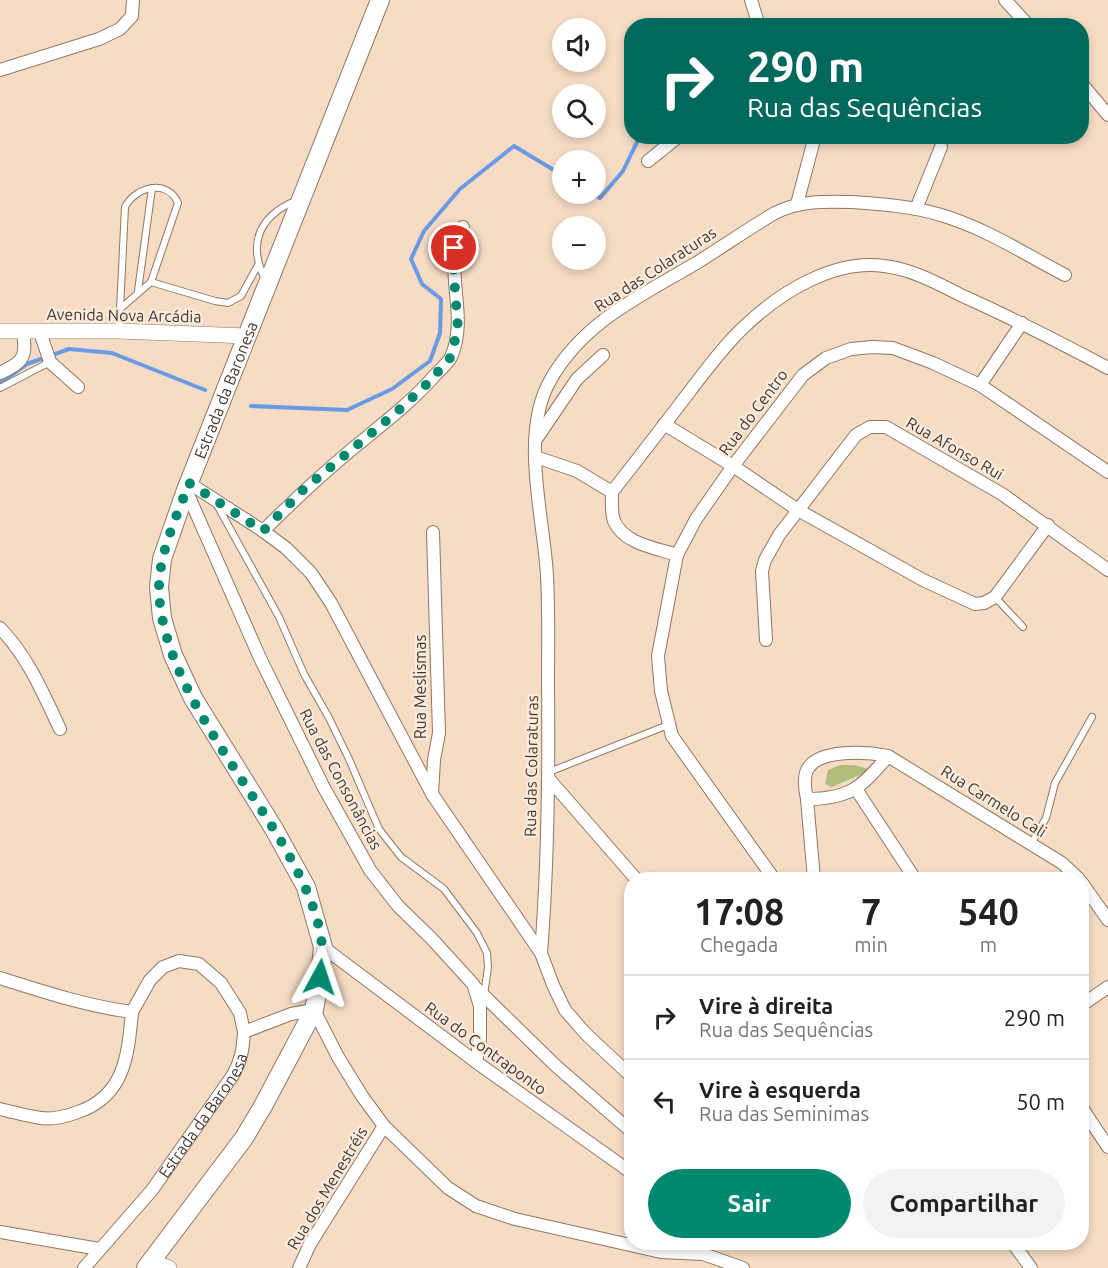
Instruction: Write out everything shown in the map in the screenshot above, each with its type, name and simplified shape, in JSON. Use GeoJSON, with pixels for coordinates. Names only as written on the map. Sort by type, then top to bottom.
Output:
{"type":"FeatureCollection","features":[{"type":"Feature","properties":{"kind":"main road","name":"Estrada da Baronesa"},"geometry":{"type":"LineString","coordinates":[[148,1265],[244,1138],[314,1010],[323,947],[306,887],[274,829],[193,698],[173,655],[162,618],[159,587],[162,559],[188,487],[380,0]]}},
{"type":"Feature","properties":{"kind":"street"},"geometry":{"type":"LineString","coordinates":[[0,70],[99,39],[120,29],[132,16],[133,0]]}},
{"type":"Feature","properties":{"kind":"street"},"geometry":{"type":"LineString","coordinates":[[751,0],[757,18]]}},
{"type":"Feature","properties":{"kind":"street"},"geometry":{"type":"LineString","coordinates":[[1005,0],[1022,18]]}},
{"type":"Feature","properties":{"kind":"street"},"geometry":{"type":"LineString","coordinates":[[1089,92],[1108,114]]}},
{"type":"Feature","properties":{"kind":"street"},"geometry":{"type":"LineString","coordinates":[[648,161],[669,144]]}},
{"type":"Feature","properties":{"kind":"street"},"geometry":{"type":"LineString","coordinates":[[797,204],[812,144]]}},
{"type":"Feature","properties":{"kind":"street"},"geometry":{"type":"LineString","coordinates":[[916,209],[941,147]]}},
{"type":"Feature","properties":{"kind":"street","name":"Rua das Colaraturas"},"geometry":{"type":"LineString","coordinates":[[541,953],[549,775],[547,574],[540,520],[535,441],[543,398],[551,379],[572,352],[602,321],[626,303],[698,262],[774,213],[811,201],[878,204],[941,215],[965,224],[1065,275]]}},
{"type":"Feature","properties":{"kind":"street"},"geometry":{"type":"LineString","coordinates":[[263,531],[303,490],[398,411],[429,382],[450,358],[458,329],[454,248],[463,227]]}},
{"type":"Feature","properties":{"kind":"street"},"geometry":{"type":"LineString","coordinates":[[677,555],[633,540],[621,532],[612,514],[612,492],[705,371],[745,325],[798,286],[820,276],[844,269],[884,266],[919,275],[1022,323],[1108,368]]}},
{"type":"Feature","properties":{"kind":"street"},"geometry":{"type":"LineString","coordinates":[[980,385],[1022,323]]}},
{"type":"Feature","properties":{"kind":"street","name":"Avenida Nova Arcádia"},"geometry":{"type":"LineString","coordinates":[[0,332],[119,331],[247,336]]}},
{"type":"Feature","properties":{"kind":"street"},"geometry":{"type":"LineString","coordinates":[[0,373],[15,366],[25,356],[23,332]]}},
{"type":"Feature","properties":{"kind":"street"},"geometry":{"type":"LineString","coordinates":[[40,332],[48,356],[78,387]]}},
{"type":"Feature","properties":{"kind":"street","name":"Rua do Centro"},"geometry":{"type":"LineString","coordinates":[[769,872],[680,749],[668,725],[661,692],[658,656],[677,555],[696,519],[733,466],[803,375],[826,358],[851,349],[872,346],[894,348],[980,385],[1108,472]]}},
{"type":"Feature","properties":{"kind":"street"},"geometry":{"type":"LineString","coordinates":[[535,441],[578,379],[603,355]]}},
{"type":"Feature","properties":{"kind":"street"},"geometry":{"type":"LineString","coordinates":[[664,424],[733,466],[798,510],[923,580],[975,604],[984,603],[995,597],[1048,525]]}},
{"type":"Feature","properties":{"kind":"street","name":"Rua Afonso Rui"},"geometry":{"type":"LineString","coordinates":[[766,640],[762,571],[765,560],[779,535],[856,435],[870,427],[886,427],[1002,494],[1108,570]]}},
{"type":"Feature","properties":{"kind":"street"},"geometry":{"type":"LineString","coordinates":[[536,457],[577,471],[612,492]]}},
{"type":"Feature","properties":{"kind":"street"},"geometry":{"type":"LineString","coordinates":[[188,487],[263,531],[286,548],[311,573],[331,603],[432,794],[541,953],[553,985],[566,1010],[586,1034],[624,1070]]}},
{"type":"Feature","properties":{"kind":"street","name":"Rua das Consonâncias"},"geometry":{"type":"LineString","coordinates":[[188,487],[260,658],[318,776],[370,870],[398,906],[473,984],[480,1006],[480,1039],[476,1062]]}},
{"type":"Feature","properties":{"kind":"street","name":"Rua Meslismas"},"geometry":{"type":"LineString","coordinates":[[432,794],[439,733],[433,531]]}},
{"type":"Feature","properties":{"kind":"street"},"geometry":{"type":"LineString","coordinates":[[0,630],[12,640],[24,657],[60,729]]}},
{"type":"Feature","properties":{"kind":"street","name":"Rua Carmelo Cali"},"geometry":{"type":"LineString","coordinates":[[813,872],[804,784],[807,771],[814,762],[826,756],[870,753],[888,756],[1062,863],[1072,872]]}},
{"type":"Feature","properties":{"kind":"street"},"geometry":{"type":"LineString","coordinates":[[807,799],[827,799],[856,789],[888,756]]}},
{"type":"Feature","properties":{"kind":"street"},"geometry":{"type":"LineString","coordinates":[[549,775],[630,872]]}},
{"type":"Feature","properties":{"kind":"street"},"geometry":{"type":"LineString","coordinates":[[856,789],[910,872]]}},
{"type":"Feature","properties":{"kind":"street"},"geometry":{"type":"LineString","coordinates":[[1089,893],[1108,920]]}},
{"type":"Feature","properties":{"kind":"street","name":"Rua do Contraponto"},"geometry":{"type":"LineString","coordinates":[[323,947],[476,1062],[624,1167]]}},
{"type":"Feature","properties":{"kind":"street"},"geometry":{"type":"LineString","coordinates":[[0,1108],[44,1119],[69,1115],[86,1109],[104,1096],[112,1089],[127,1057],[132,1012],[150,980],[163,967],[179,962],[199,964],[221,983],[240,1013],[244,1032]]}},
{"type":"Feature","properties":{"kind":"street"},"geometry":{"type":"LineString","coordinates":[[0,978],[56,996],[107,1009],[132,1012]]}},
{"type":"Feature","properties":{"kind":"street"},"geometry":{"type":"LineString","coordinates":[[473,984],[572,1080],[624,1125]]}},
{"type":"Feature","properties":{"kind":"street"},"geometry":{"type":"LineString","coordinates":[[1089,1000],[1108,987]]}},
{"type":"Feature","properties":{"kind":"street"},"geometry":{"type":"LineString","coordinates":[[314,1010],[338,1057],[384,1126],[448,1188],[476,1206],[515,1219],[624,1244]]}},
{"type":"Feature","properties":{"kind":"street","name":"Estrada da Baronesa"},"geometry":{"type":"LineString","coordinates":[[84,1268],[152,1190],[233,1075],[240,1064],[244,1032],[281,1017],[314,1010]]}},
{"type":"Feature","properties":{"kind":"street"},"geometry":{"type":"LineString","coordinates":[[1089,1118],[1108,1147]]}},
{"type":"Feature","properties":{"kind":"street","name":"Rua dos Menestréis"},"geometry":{"type":"LineString","coordinates":[[299,1268],[310,1244],[384,1126]]}},
{"type":"Feature","properties":{"kind":"street"},"geometry":{"type":"LineString","coordinates":[[0,1232],[99,1249]]}},
{"type":"Feature","properties":{"kind":"street"},"geometry":{"type":"LineString","coordinates":[[652,1250],[661,1252],[682,1250]]}},
{"type":"Feature","properties":{"kind":"street"},"geometry":{"type":"LineString","coordinates":[[708,1250],[743,1268]]}},
{"type":"Feature","properties":{"kind":"street"},"geometry":{"type":"LineString","coordinates":[[1018,1250],[1031,1268]]}},
{"type":"Feature","properties":{"kind":"street"},"geometry":{"type":"LineString","coordinates":[[148,1265],[169,1268]]}},
{"type":"Feature","properties":{"kind":"lane"},"geometry":{"type":"LineString","coordinates":[[138,292],[152,188]]}},
{"type":"Feature","properties":{"kind":"lane"},"geometry":{"type":"LineString","coordinates":[[119,331],[125,207],[129,199],[139,192],[152,188],[165,189],[174,195],[178,203],[151,282],[121,308]]}},
{"type":"Feature","properties":{"kind":"lane"},"geometry":{"type":"LineString","coordinates":[[268,285],[258,265],[255,252],[259,236],[266,221],[279,208],[302,198]]}},
{"type":"Feature","properties":{"kind":"lane"},"geometry":{"type":"LineString","coordinates":[[151,282],[228,303],[241,296],[258,265]]}},
{"type":"Feature","properties":{"kind":"lane"},"geometry":{"type":"LineString","coordinates":[[0,388],[48,356]]}},
{"type":"Feature","properties":{"kind":"lane"},"geometry":{"type":"LineString","coordinates":[[215,502],[279,617],[304,674],[349,759],[379,829],[401,857],[444,889],[477,933],[487,953],[488,967],[484,996]]}},
{"type":"Feature","properties":{"kind":"lane"},"geometry":{"type":"LineString","coordinates":[[995,597],[1023,627]]}},
{"type":"Feature","properties":{"kind":"lane"},"geometry":{"type":"LineString","coordinates":[[1031,844],[1046,818],[1055,783],[1092,717]]}},
{"type":"Feature","properties":{"kind":"lane"},"geometry":{"type":"LineString","coordinates":[[549,775],[668,725]]}},
{"type":"Feature","properties":{"kind":"green space"},"geometry":{"type":"Polygon","coordinates":[[[840,765],[855,765],[871,770],[832,787],[825,784],[828,770],[840,765]]]}},
{"type":"Feature","properties":{"kind":"waterway"},"geometry":{"type":"LineString","coordinates":[[606,191],[623,171],[636,144]]}},
{"type":"Feature","properties":{"kind":"waterway"},"geometry":{"type":"LineString","coordinates":[[251,406],[347,410],[392,389],[430,361],[440,333],[441,299],[422,284],[411,259],[424,231],[460,189],[514,146],[552,169]]}},
{"type":"Feature","properties":{"kind":"waterway"},"geometry":{"type":"LineString","coordinates":[[0,383],[27,364],[69,349],[112,353],[205,390]]}},
{"type":"Feature","properties":{"kind":"route"},"geometry":{"type":"LineString","coordinates":[[320,977],[323,947],[306,887],[274,829],[212,732],[173,655],[162,618],[159,587],[162,559],[189,483],[263,531],[303,490],[398,411],[429,382],[450,358],[458,329],[454,248]]}}]}
